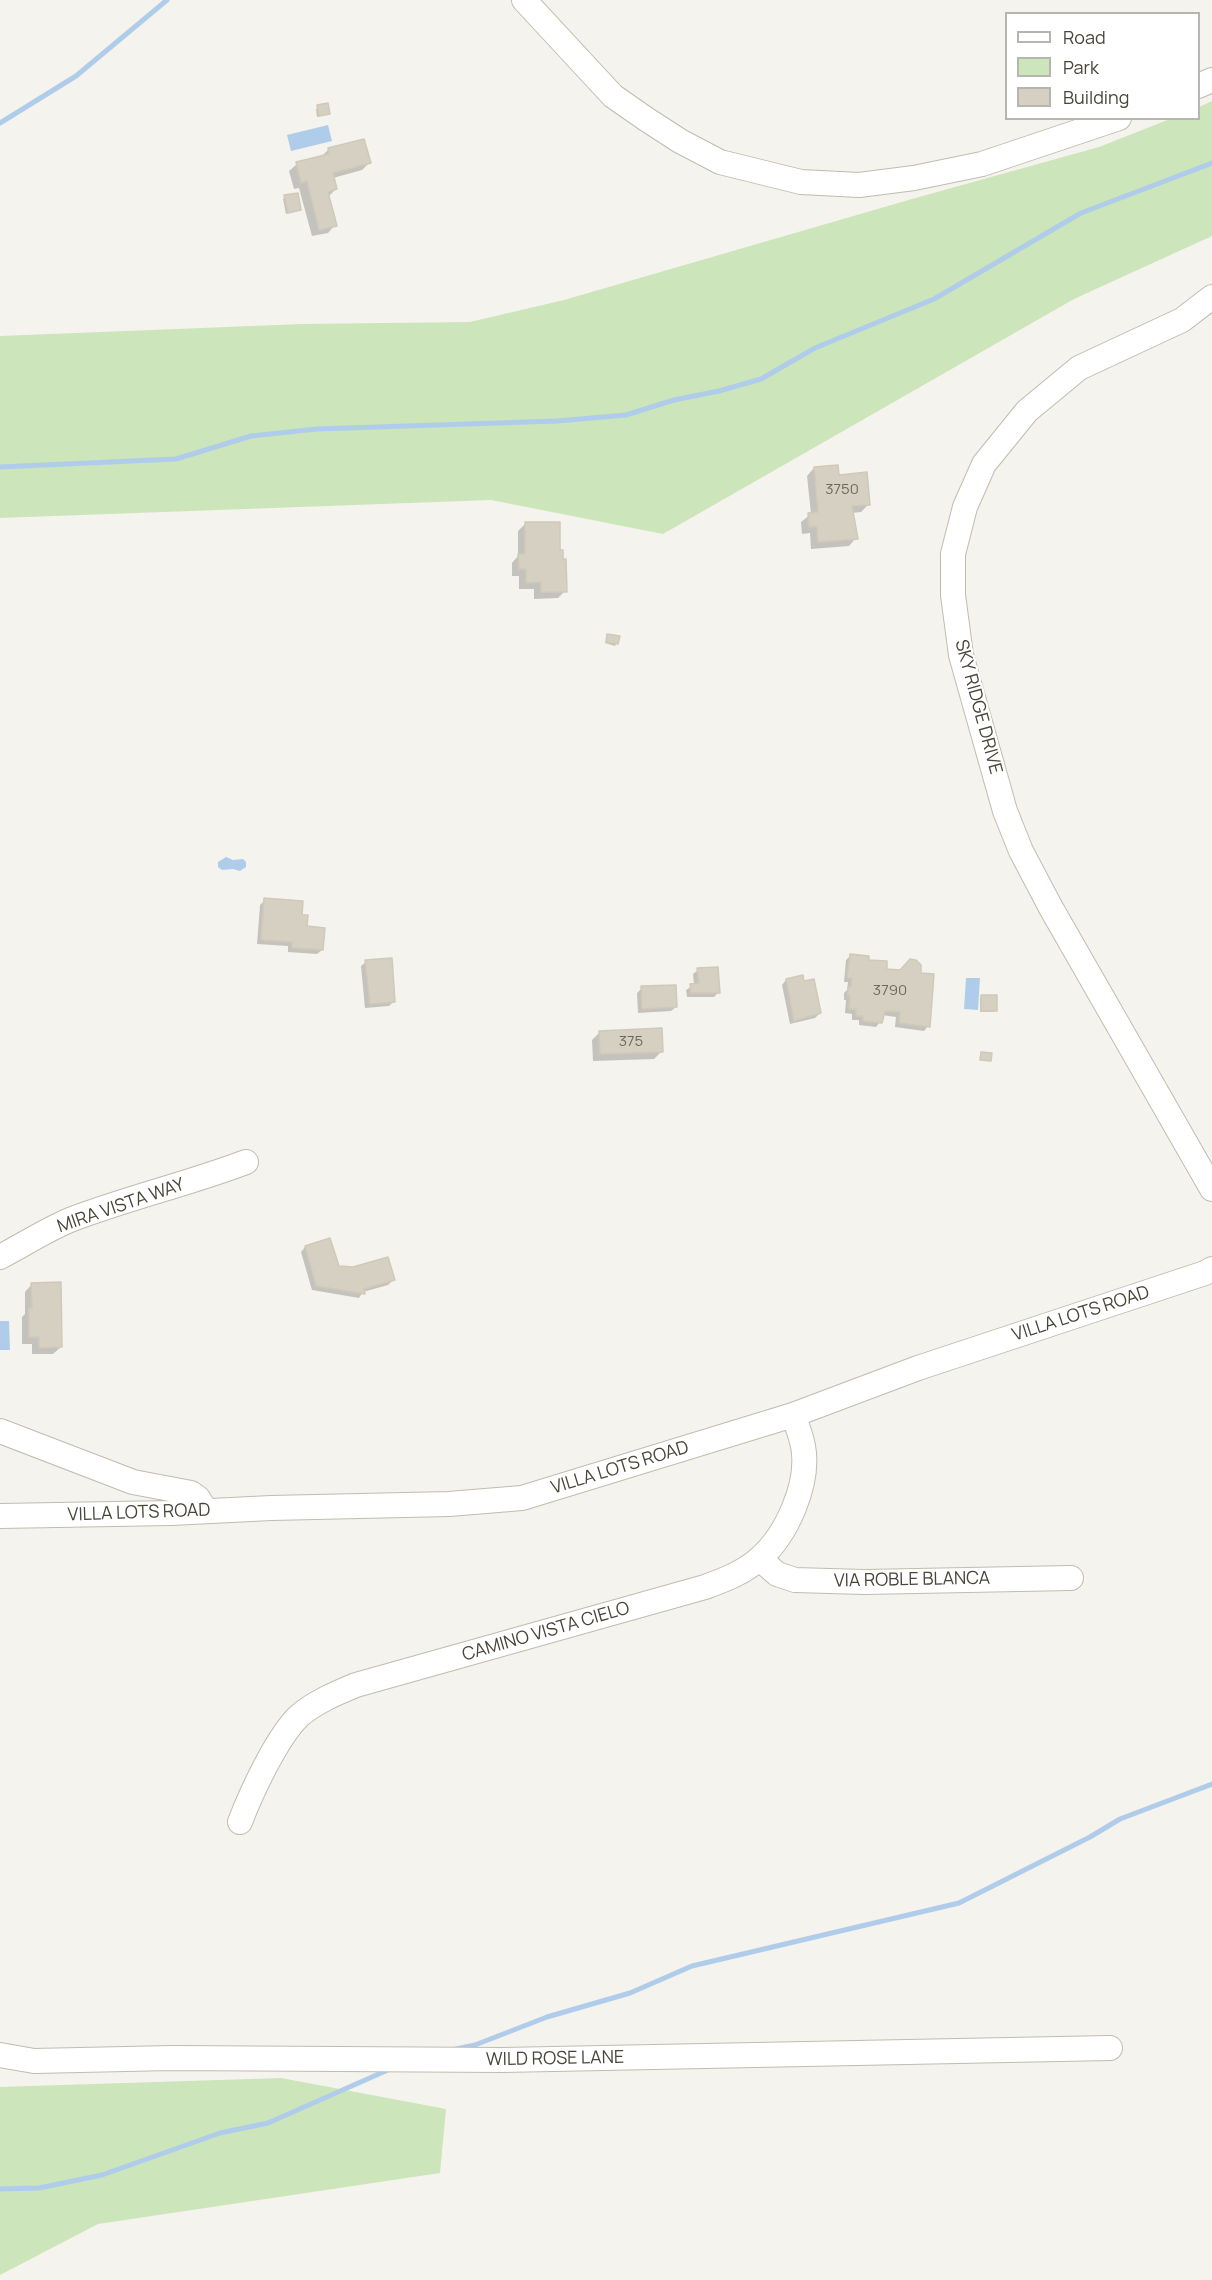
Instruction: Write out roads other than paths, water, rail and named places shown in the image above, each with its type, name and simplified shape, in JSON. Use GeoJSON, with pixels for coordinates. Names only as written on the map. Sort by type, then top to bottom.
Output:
{"type":"FeatureCollection","features":[{"type":"Feature","properties":{"kind":"street"},"geometry":{"type":"LineString","coordinates":[[524,0],[613,96],[646,119],[680,141],[720,162],[801,182],[859,185],[914,178],[982,164],[1113,120]]}},
{"type":"Feature","properties":{"kind":"street","name":"SKY RIDGE DRIVE"},"geometry":{"type":"LineString","coordinates":[[1212,297],[1182,320],[1079,368],[1027,411],[984,464],[965,507],[953,554],[953,595],[961,655],[1005,810],[1021,851],[1050,908],[1212,1189]]}},
{"type":"Feature","properties":{"kind":"street","name":"MIRA VISTA WAY"},"geometry":{"type":"LineString","coordinates":[[0,1257],[68,1221],[246,1162]]}},
{"type":"Feature","properties":{"kind":"street","name":"VILLA LOTS ROAD"},"geometry":{"type":"LineString","coordinates":[[0,1516],[449,1504],[522,1498],[793,1415],[918,1368],[1212,1269]]}},
{"type":"Feature","properties":{"kind":"street","name":"CAMINO VISTA CIELO"},"geometry":{"type":"LineString","coordinates":[[240,1822],[281,1740],[299,1717],[325,1698],[356,1685],[705,1587],[732,1577],[760,1559],[782,1532],[796,1504],[804,1472],[803,1447],[793,1415]]}},
{"type":"Feature","properties":{"kind":"street"},"geometry":{"type":"LineString","coordinates":[[0,1431],[133,1482],[191,1493],[198,1498],[206,1511]]}},
{"type":"Feature","properties":{"kind":"street","name":"VIA ROBLE BLANCA"},"geometry":{"type":"LineString","coordinates":[[760,1559],[777,1574],[795,1580],[864,1582],[1071,1578]]}},
{"type":"Feature","properties":{"kind":"street","name":"WILD ROSE LANE"},"geometry":{"type":"LineString","coordinates":[[0,2055],[34,2061],[172,2058],[502,2060],[1110,2048]]}},
{"type":"Feature","properties":{"kind":"water"},"geometry":{"type":"Polygon","coordinates":[[[328,125],[332,141],[291,151],[287,135],[328,125]]]}},
{"type":"Feature","properties":{"kind":"water"},"geometry":{"type":"Polygon","coordinates":[[[226,857],[233,860],[243,859],[246,867],[240,871],[222,870],[218,867],[218,862],[226,857]]]}},
{"type":"Feature","properties":{"kind":"water"},"geometry":{"type":"Polygon","coordinates":[[[966,978],[980,978],[978,1010],[964,1009],[966,978]]]}},
{"type":"Feature","properties":{"kind":"water"},"geometry":{"type":"Polygon","coordinates":[[[0,1321],[9,1321],[10,1350],[0,1350],[0,1321]]]}},
{"type":"Feature","properties":{"kind":"waterway"},"geometry":{"type":"LineString","coordinates":[[0,123],[76,76],[167,0]]}},
{"type":"Feature","properties":{"kind":"waterway"},"geometry":{"type":"LineString","coordinates":[[0,467],[176,459],[251,436],[317,429],[557,421],[626,415],[674,400],[719,391],[761,379],[815,348],[934,299],[1081,213],[1212,163]]}},
{"type":"Feature","properties":{"kind":"waterway"},"geometry":{"type":"LineString","coordinates":[[456,2049],[475,2045],[547,2017],[630,1993],[692,1966],[959,1903],[1090,1837],[1120,1819],[1212,1784]]}},
{"type":"Feature","properties":{"kind":"waterway"},"geometry":{"type":"LineString","coordinates":[[0,2189],[39,2188],[102,2175],[220,2133],[268,2123],[390,2069]]}}]}
